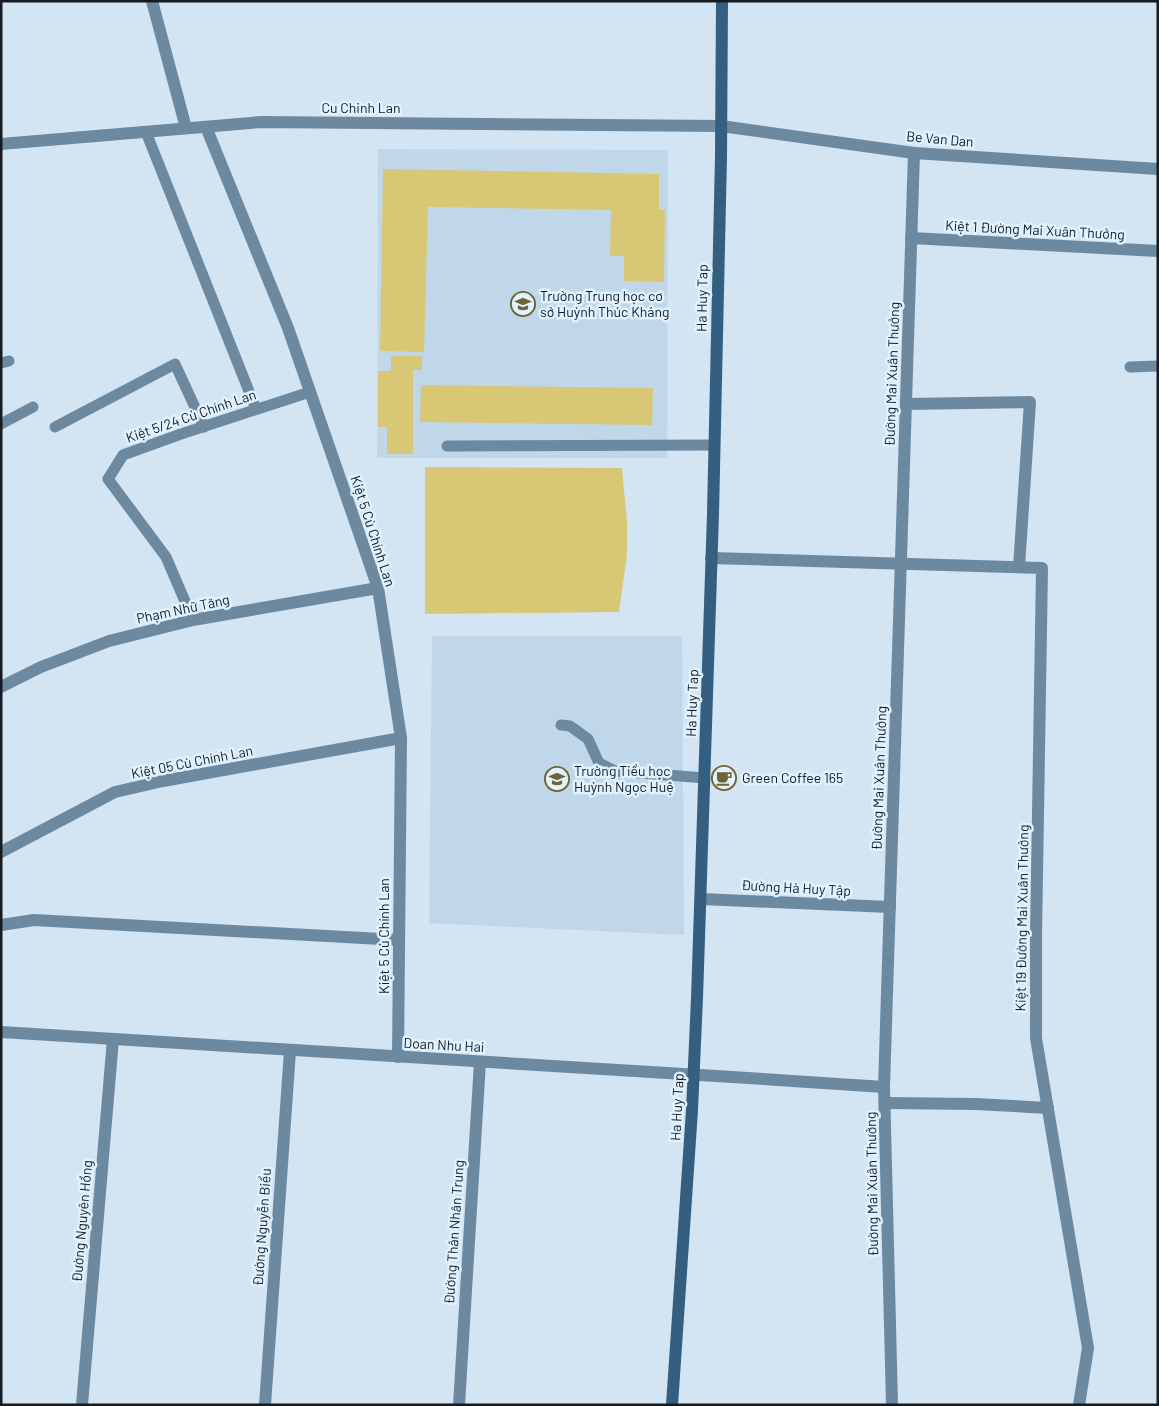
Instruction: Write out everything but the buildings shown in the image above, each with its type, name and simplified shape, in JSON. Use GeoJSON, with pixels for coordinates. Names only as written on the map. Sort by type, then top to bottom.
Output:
{"type":"FeatureCollection","features":[{"type":"Feature","properties":{"kind":"street"},"geometry":{"type":"LineString","coordinates":[[152,1],[186,128]]}},
{"type":"Feature","properties":{"kind":"street","name":"Ha Huy Tap"},"geometry":{"type":"LineString","coordinates":[[672,1405],[694,1074],[701,899],[714,445],[722,1]]}},
{"type":"Feature","properties":{"kind":"street","name":"Cu Chinh Lan"},"geometry":{"type":"LineString","coordinates":[[1,144],[261,122],[721,126]]}},
{"type":"Feature","properties":{"kind":"street","name":"Be Van Dan"},"geometry":{"type":"LineString","coordinates":[[721,126],[914,153],[1158,169]]}},
{"type":"Feature","properties":{"kind":"street","name":"Kiệt 5 Cù Chính Lan"},"geometry":{"type":"LineString","coordinates":[[206,127],[288,328],[378,588],[401,738],[398,1057]]}},
{"type":"Feature","properties":{"kind":"street","name":"Đường Mai Xuân Thưởng"},"geometry":{"type":"LineString","coordinates":[[892,1405],[884,1087],[914,153]]}},
{"type":"Feature","properties":{"kind":"street","name":"Kiệt 1 Đường Mai Xuân Thưởng"},"geometry":{"type":"LineString","coordinates":[[911,238],[1158,252]]}},
{"type":"Feature","properties":{"kind":"street"},"geometry":{"type":"LineString","coordinates":[[906,404],[1030,402],[1019,567]]}},
{"type":"Feature","properties":{"kind":"street"},"geometry":{"type":"LineString","coordinates":[[711,558],[901,563]]}},
{"type":"Feature","properties":{"kind":"street","name":"Kiệt 19 Đường Mai Xuân Thưởng"},"geometry":{"type":"LineString","coordinates":[[901,563],[1042,568],[1036,1038],[1088,1348],[1079,1405]]}},
{"type":"Feature","properties":{"kind":"street","name":"Phạm Nhữ Tăng"},"geometry":{"type":"LineString","coordinates":[[1,687],[41,667],[109,641],[193,620],[378,588]]}},
{"type":"Feature","properties":{"kind":"street","name":"Kiệt 05 Cù Chính Lan"},"geometry":{"type":"LineString","coordinates":[[1,852],[116,792],[163,781],[401,738]]}},
{"type":"Feature","properties":{"kind":"street","name":"Đường Hà Huy Tập"},"geometry":{"type":"LineString","coordinates":[[701,899],[890,907]]}},
{"type":"Feature","properties":{"kind":"street"},"geometry":{"type":"LineString","coordinates":[[1,925],[34,920],[399,940]]}},
{"type":"Feature","properties":{"kind":"street","name":"Doan Nhu Hai"},"geometry":{"type":"LineString","coordinates":[[1,1032],[884,1087]]}},
{"type":"Feature","properties":{"kind":"street","name":"Đường Nguyên Hồng"},"geometry":{"type":"LineString","coordinates":[[82,1405],[112,1039]]}},
{"type":"Feature","properties":{"kind":"street","name":"Đường Nguyễn Biểu"},"geometry":{"type":"LineString","coordinates":[[265,1405],[290,1051]]}},
{"type":"Feature","properties":{"kind":"street","name":"Đường Thân Nhân Trung"},"geometry":{"type":"LineString","coordinates":[[459,1405],[480,1062]]}},
{"type":"Feature","properties":{"kind":"street"},"geometry":{"type":"LineString","coordinates":[[885,1103],[976,1104],[1048,1108]]}},
{"type":"Feature","properties":{"kind":"lane"},"geometry":{"type":"LineString","coordinates":[[146,132],[256,410]]}},
{"type":"Feature","properties":{"kind":"lane"},"geometry":{"type":"LineString","coordinates":[[55,426],[175,364],[204,426]]}},
{"type":"Feature","properties":{"kind":"lane"},"geometry":{"type":"LineString","coordinates":[[1130,367],[1158,366]]}},
{"type":"Feature","properties":{"kind":"lane","name":"Kiệt 5/24 Cù Chính Lan"},"geometry":{"type":"LineString","coordinates":[[193,620],[166,557],[108,479],[123,455],[204,426],[310,392]]}},
{"type":"Feature","properties":{"kind":"lane"},"geometry":{"type":"LineString","coordinates":[[1,424],[33,407]]}},
{"type":"Feature","properties":{"kind":"lane"},"geometry":{"type":"LineString","coordinates":[[447,446],[714,445]]}},
{"type":"Feature","properties":{"kind":"lane"},"geometry":{"type":"LineString","coordinates":[[560,725],[570,726],[588,740],[599,763],[615,771],[705,778]]}},
{"type":"Feature","properties":{"kind":"shaded area","name":"Trường Trung học cơ sở Huỳnh Thúc Kháng"},"geometry":{"type":"Polygon","coordinates":[[[378,149],[668,150],[667,458],[377,458],[378,149]]]}},
{"type":"Feature","properties":{"kind":"shaded area","name":"Trường Tiểu học Huỳnh Ngọc Huệ"},"geometry":{"type":"Polygon","coordinates":[[[432,636],[682,636],[684,935],[429,923],[432,636]]]}},
{"type":"Feature","properties":{"kind":"place","name":"Trường Trung học cơ sở Huỳnh Thúc Kháng"},"geometry":{"type":"Point","coordinates":[523,304]}},
{"type":"Feature","properties":{"kind":"place","name":"Green Coffee 165"},"geometry":{"type":"Point","coordinates":[724,778]}},
{"type":"Feature","properties":{"kind":"place","name":"Trường Tiểu học Huỳnh Ngọc Huệ"},"geometry":{"type":"Point","coordinates":[557,779]}}]}
